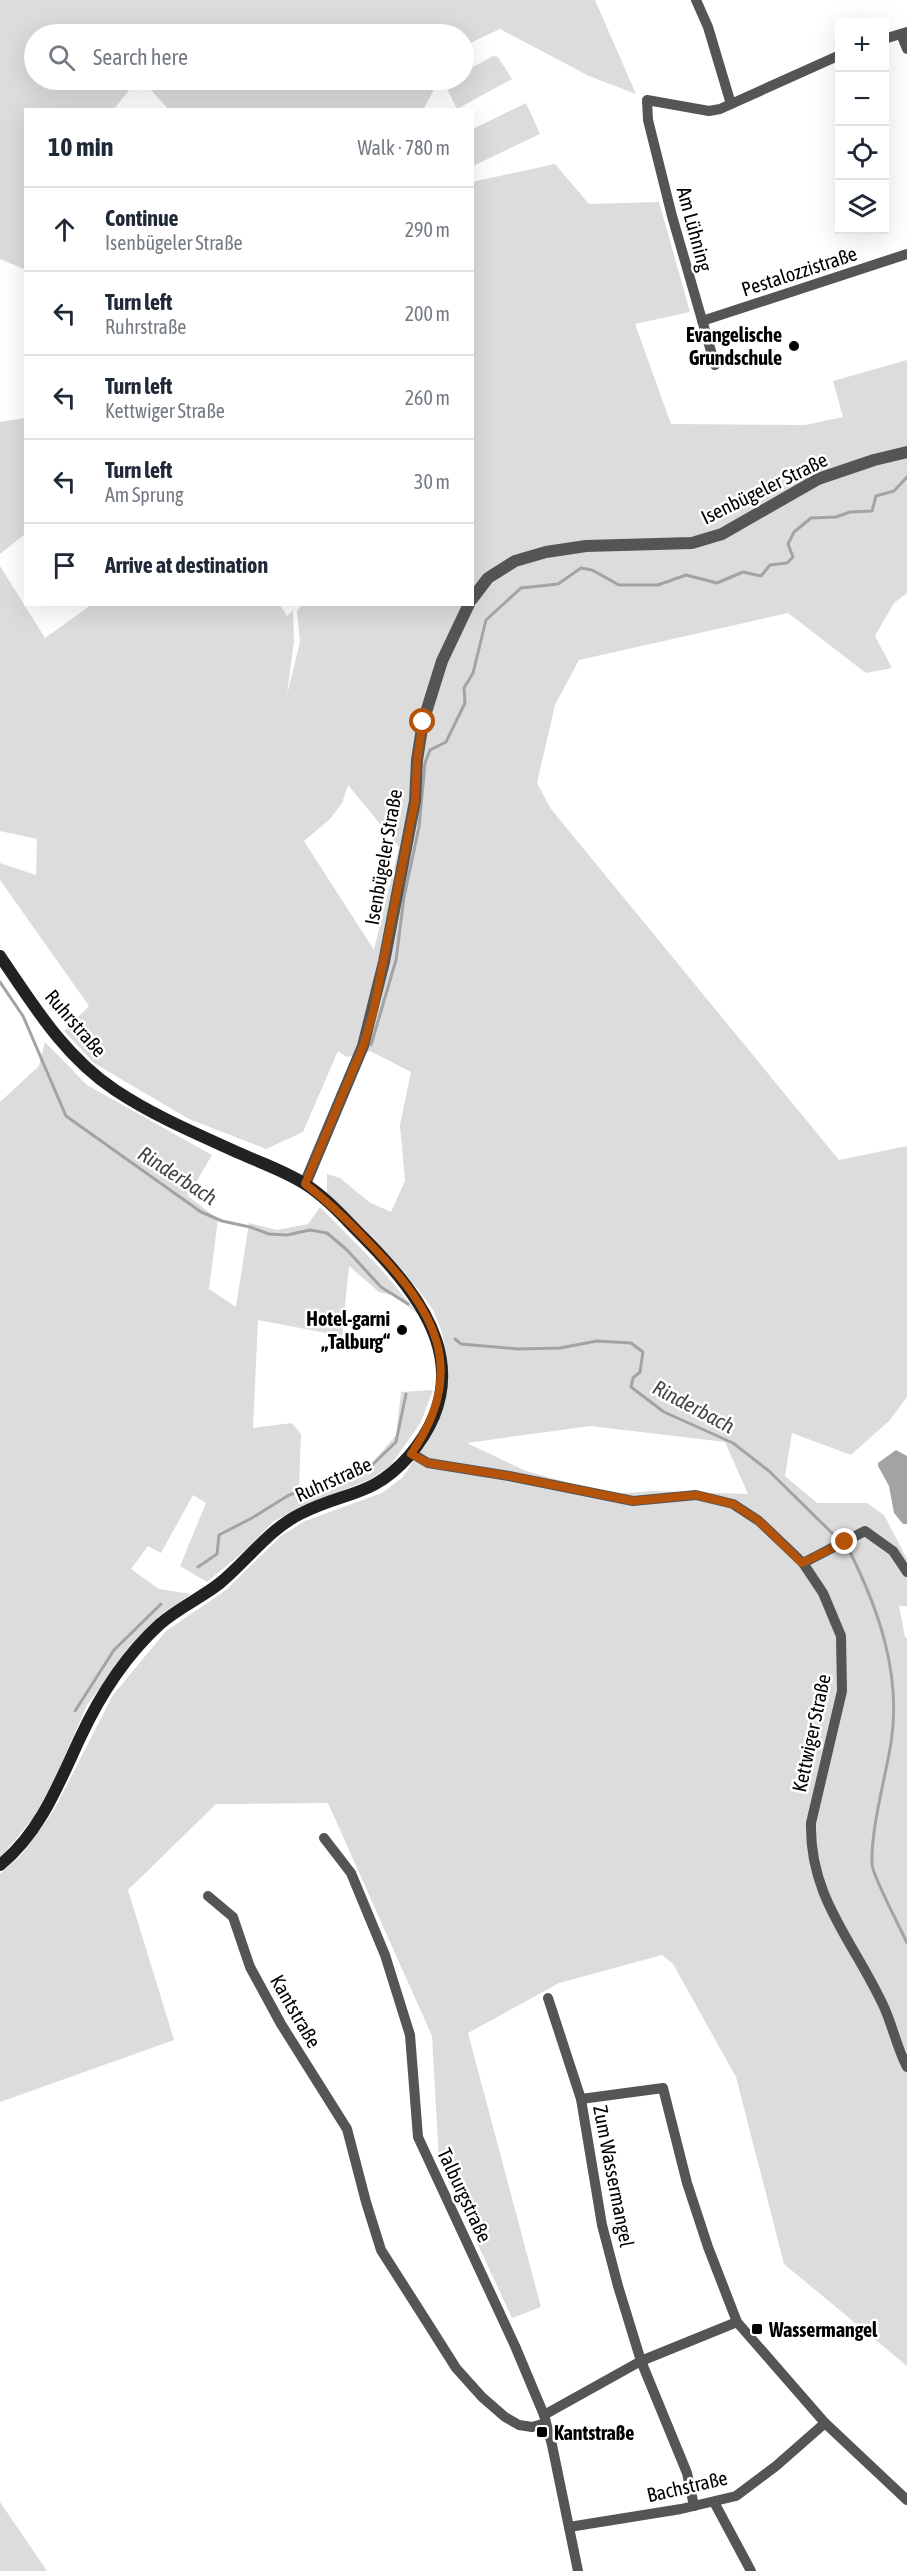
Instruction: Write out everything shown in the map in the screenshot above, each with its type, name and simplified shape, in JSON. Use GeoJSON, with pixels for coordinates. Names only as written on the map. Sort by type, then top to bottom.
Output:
{"type":"FeatureCollection","features":[{"type":"Feature","properties":{"kind":"main road","name":"Ruhrstraße"},"geometry":{"type":"LineString","coordinates":[[0,956],[49,1028],[78,1062],[115,1090],[175,1125],[305,1184],[334,1207],[405,1283],[427,1315],[438,1344],[441,1383],[430,1425],[411,1454],[394,1472],[373,1488],[301,1513],[277,1528],[219,1584],[161,1623],[143,1642],[102,1696],[40,1818],[13,1855],[0,1865]]}},
{"type":"Feature","properties":{"kind":"street"},"geometry":{"type":"LineString","coordinates":[[696,0],[708,27],[731,104],[835,58]]}},
{"type":"Feature","properties":{"kind":"street"},"geometry":{"type":"LineString","coordinates":[[889,38],[904,33],[907,49]]}},
{"type":"Feature","properties":{"kind":"street","name":"Am Lühning"},"geometry":{"type":"LineString","coordinates":[[715,365],[672,216],[648,120],[646,100],[709,111],[731,104]]}},
{"type":"Feature","properties":{"kind":"street","name":"Pestalozzistraße"},"geometry":{"type":"LineString","coordinates":[[702,321],[907,255]]}},
{"type":"Feature","properties":{"kind":"street","name":"Isenbügeler Straße"},"geometry":{"type":"LineString","coordinates":[[474,596],[488,578],[515,561],[546,552],[586,546],[692,543],[722,534],[818,479],[874,460],[907,452]]}},
{"type":"Feature","properties":{"kind":"street","name":"Isenbügeler Straße"},"geometry":{"type":"LineString","coordinates":[[305,1184],[363,1046],[384,962],[392,910],[415,801],[417,760],[423,722],[442,661],[468,606]]}},
{"type":"Feature","properties":{"kind":"street","name":"Kettwiger Straße"},"geometry":{"type":"LineString","coordinates":[[411,1454],[428,1463],[509,1476],[633,1501],[696,1495],[733,1504],[759,1521],[802,1563],[831,1609],[843,1648],[842,1691],[811,1823],[814,1867],[832,1913],[885,2008],[907,2067]]}},
{"type":"Feature","properties":{"kind":"street"},"geometry":{"type":"LineString","coordinates":[[802,1563],[865,1531],[893,1551],[907,1572]]}},
{"type":"Feature","properties":{"kind":"street","name":"Talburgstraße"},"geometry":{"type":"LineString","coordinates":[[324,1838],[351,1873],[385,1955],[410,2035],[418,2138],[487,2284],[545,2419],[578,2571]]}},
{"type":"Feature","properties":{"kind":"street","name":"Kantstraße"},"geometry":{"type":"LineString","coordinates":[[208,1896],[233,1917],[250,1967],[281,2024],[347,2129],[381,2250],[450,2358],[471,2386],[505,2416],[519,2425],[532,2427],[545,2419]]}},
{"type":"Feature","properties":{"kind":"street","name":"Zum Wassermangel"},"geometry":{"type":"LineString","coordinates":[[548,1998],[581,2099],[602,2225],[618,2286],[641,2361],[687,2473],[694,2506]]}},
{"type":"Feature","properties":{"kind":"street"},"geometry":{"type":"LineString","coordinates":[[581,2099],[663,2088],[687,2183],[708,2247],[737,2322],[825,2423],[907,2500]]}},
{"type":"Feature","properties":{"kind":"street"},"geometry":{"type":"LineString","coordinates":[[545,2419],[641,2361],[737,2322]]}},
{"type":"Feature","properties":{"kind":"street","name":"Bachstraße"},"geometry":{"type":"LineString","coordinates":[[569,2527],[694,2506],[736,2496],[825,2423]]}},
{"type":"Feature","properties":{"kind":"street"},"geometry":{"type":"LineString","coordinates":[[714,2502],[751,2571]]}},
{"type":"Feature","properties":{"kind":"shaded area"},"geometry":{"type":"Polygon","coordinates":[[[0,0],[595,0],[636,94],[589,76],[500,29],[474,41],[474,24],[24,24],[24,90],[129,90],[115,108],[24,108],[24,269],[0,259],[0,0]]]}},
{"type":"Feature","properties":{"kind":"shaded area"},"geometry":{"type":"Polygon","coordinates":[[[493,56],[498,57],[512,79],[456,108],[448,90],[474,90],[474,66],[493,56]]]}},
{"type":"Feature","properties":{"kind":"shaded area"},"geometry":{"type":"Polygon","coordinates":[[[151,90],[434,90],[424,108],[167,108],[151,90]]]}},
{"type":"Feature","properties":{"kind":"shaded area"},"geometry":{"type":"Polygon","coordinates":[[[526,103],[540,134],[474,166],[474,129],[526,103]]]}},
{"type":"Feature","properties":{"kind":"shaded area"},"geometry":{"type":"Polygon","coordinates":[[[555,164],[589,204],[659,202],[690,312],[635,324],[671,424],[805,425],[843,417],[833,381],[907,360],[907,593],[894,603],[875,636],[892,668],[866,673],[788,613],[579,660],[555,705],[537,783],[551,809],[839,1160],[907,1146],[907,1397],[890,1420],[851,1455],[792,1433],[785,1476],[817,1503],[867,1503],[884,1515],[907,1559],[907,1606],[899,1606],[907,1638],[907,2366],[784,2264],[736,2077],[673,1964],[662,1955],[559,1983],[468,2033],[541,2307],[512,2318],[439,2161],[432,2036],[328,1803],[216,1804],[128,1890],[174,2040],[0,2102],[0,1874],[23,1853],[54,1810],[113,1695],[166,1631],[226,1590],[281,1536],[305,1521],[382,1493],[402,1478],[435,1429],[447,1362],[442,1332],[433,1310],[418,1289],[327,1194],[327,1174],[340,1178],[369,1202],[391,1212],[405,1181],[400,1125],[411,1072],[370,1051],[347,1057],[338,1051],[303,1132],[266,1149],[189,1119],[94,1063],[64,1031],[89,1006],[0,880],[0,863],[36,875],[37,839],[0,831],[0,566],[45,638],[90,606],[281,606],[287,616],[293,610],[294,641],[287,695],[300,642],[297,611],[301,606],[474,606],[474,182],[555,164]],[[348,785],[342,803],[330,819],[304,841],[374,950],[399,847],[348,785]],[[590,1426],[467,1443],[526,1471],[610,1494],[653,1491],[748,1494],[725,1442],[590,1426]]]}},
{"type":"Feature","properties":{"kind":"shaded area"},"geometry":{"type":"Polygon","coordinates":[[[24,418],[24,535],[0,554],[0,422],[24,418]]]}},
{"type":"Feature","properties":{"kind":"shaded area"},"geometry":{"type":"Polygon","coordinates":[[[45,1042],[87,1085],[212,1155],[188,1196],[218,1219],[209,1289],[236,1307],[249,1223],[277,1230],[308,1224],[320,1207],[381,1269],[419,1315],[395,1296],[379,1292],[349,1266],[342,1336],[258,1320],[253,1428],[292,1423],[301,1434],[299,1490],[373,1462],[396,1435],[401,1392],[433,1390],[421,1422],[391,1465],[371,1479],[299,1508],[274,1521],[241,1554],[207,1582],[180,1566],[206,1503],[193,1495],[161,1553],[148,1546],[131,1569],[159,1589],[191,1594],[159,1616],[133,1644],[87,1705],[57,1774],[34,1817],[0,1858],[0,1102],[39,1066],[45,1042]]]}},
{"type":"Feature","properties":{"kind":"shaded area"},"geometry":{"type":"Polygon","coordinates":[[[896,1450],[907,1456],[907,1524],[903,1524],[894,1513],[889,1486],[878,1466],[878,1463],[896,1450]]]}},
{"type":"Feature","properties":{"kind":"shaded area"},"geometry":{"type":"Polygon","coordinates":[[[0,2502],[47,2571],[0,2571],[0,2502]]]}},
{"type":"Feature","properties":{"kind":"waterway"},"geometry":{"type":"LineString","coordinates":[[371,1045],[396,960],[404,897],[419,827],[425,763],[430,750],[446,742],[465,703],[464,688],[473,673],[486,620],[521,588],[558,584],[581,568],[592,570],[619,585],[658,585],[686,575],[717,583],[743,572],[761,576],[770,565],[787,563],[793,557],[788,544],[794,532],[811,518],[836,517],[850,512],[872,511],[876,496],[894,491],[907,477]]}},
{"type":"Feature","properties":{"kind":"waterway","name":"Rinderbach"},"geometry":{"type":"LineString","coordinates":[[0,982],[23,1016],[66,1116],[201,1212],[222,1221],[269,1234],[287,1235],[310,1230],[327,1233],[347,1250],[381,1287],[408,1304]]}},
{"type":"Feature","properties":{"kind":"waterway","name":"Rinderbach"},"geometry":{"type":"LineString","coordinates":[[455,1339],[461,1344],[519,1349],[560,1348],[597,1341],[631,1343],[643,1352],[640,1372],[633,1378],[631,1387],[664,1412],[733,1443],[769,1471],[834,1535]]}},
{"type":"Feature","properties":{"kind":"waterway"},"geometry":{"type":"LineString","coordinates":[[198,1567],[217,1554],[219,1535],[289,1495],[369,1468],[396,1442],[406,1394]]}},
{"type":"Feature","properties":{"kind":"waterway","name":"Rinderbach"},"geometry":{"type":"LineString","coordinates":[[847,1546],[877,1617],[890,1666],[894,1717],[874,1835],[872,1864],[881,1890],[907,1943]]}},
{"type":"Feature","properties":{"kind":"waterway"},"geometry":{"type":"LineString","coordinates":[[75,1711],[114,1650],[161,1604]]}},
{"type":"Feature","properties":{"kind":"place","name":"Evangelische Grundschule"},"geometry":{"type":"Point","coordinates":[794,346]}},
{"type":"Feature","properties":{"kind":"place","name":"Hotel-garni „Talburg“"},"geometry":{"type":"Point","coordinates":[402,1330]}},
{"type":"Feature","properties":{"kind":"place","name":"Wassermangel"},"geometry":{"type":"Point","coordinates":[757,2329]}},
{"type":"Feature","properties":{"kind":"place","name":"Kantstraße"},"geometry":{"type":"Point","coordinates":[542,2432]}},
{"type":"Feature","properties":{"kind":"route"},"geometry":{"type":"LineString","coordinates":[[423,722],[417,760],[415,801],[373,1013],[363,1046],[305,1184],[326,1199],[382,1257],[413,1292],[427,1315],[438,1344],[441,1383],[430,1425],[411,1454],[428,1463],[509,1476],[633,1501],[696,1495],[733,1504],[759,1521],[802,1563],[845,1542]]}}]}
